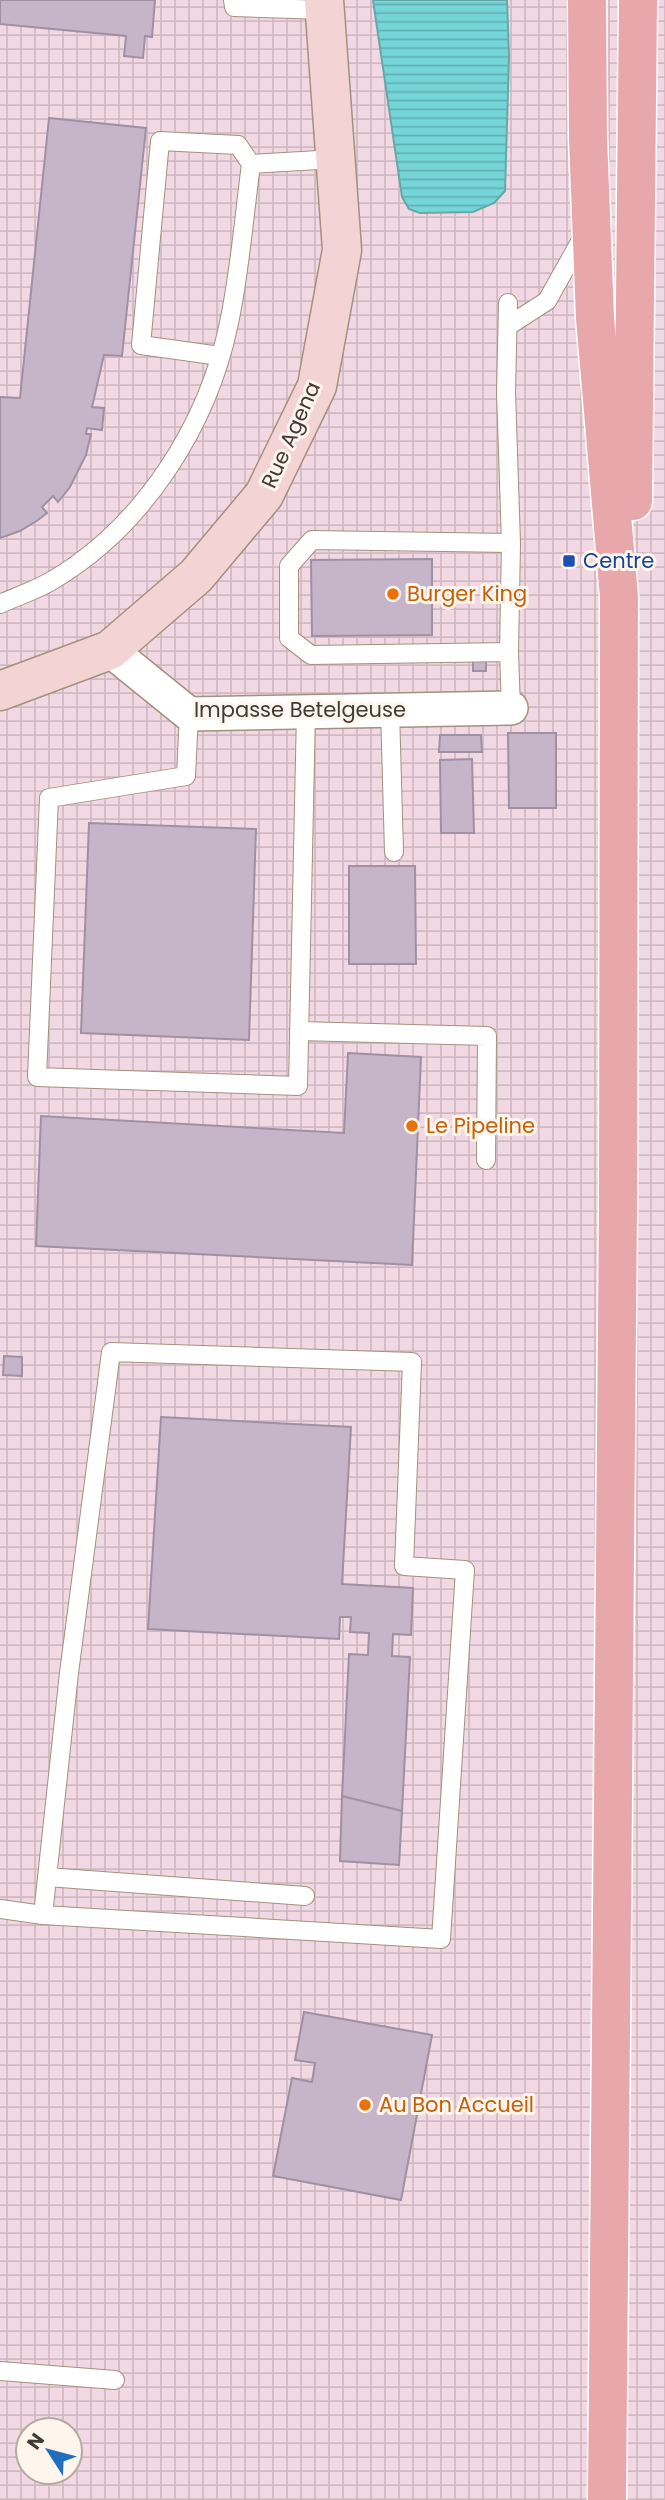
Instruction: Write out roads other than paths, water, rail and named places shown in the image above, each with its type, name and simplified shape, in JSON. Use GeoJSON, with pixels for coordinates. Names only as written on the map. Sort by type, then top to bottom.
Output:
{"type":"FeatureCollection","features":[{"type":"Feature","properties":{"kind":"main road"},"geometry":{"type":"LineString","coordinates":[[587,0],[595,318],[619,597],[618,1221],[607,2500]]}},
{"type":"Feature","properties":{"kind":"main road"},"geometry":{"type":"LineString","coordinates":[[619,597],[633,497],[638,0]]}},
{"type":"Feature","properties":{"kind":"main road","name":"Rue Agena"},"geometry":{"type":"LineString","coordinates":[[0,691],[110,650],[196,576],[264,495],[317,386],[342,250],[325,5]]}},
{"type":"Feature","properties":{"kind":"street","name":"Impasse Betelgeuse"},"geometry":{"type":"LineString","coordinates":[[110,650],[189,714],[511,708]]}},
{"type":"Feature","properties":{"kind":"lane"},"geometry":{"type":"LineString","coordinates":[[233,0],[234,7],[325,5]]}},
{"type":"Feature","properties":{"kind":"lane"},"geometry":{"type":"LineString","coordinates":[[0,604],[53,580],[98,547],[136,511],[176,456],[211,388],[220,356],[229,322],[251,164],[238,145],[160,141],[141,345],[220,356]]}},
{"type":"Feature","properties":{"kind":"lane"},"geometry":{"type":"LineString","coordinates":[[251,164],[336,159]]}},
{"type":"Feature","properties":{"kind":"lane"},"geometry":{"type":"LineString","coordinates":[[508,326],[547,301],[592,220]]}},
{"type":"Feature","properties":{"kind":"lane"},"geometry":{"type":"LineString","coordinates":[[508,303],[506,404],[511,543],[511,708]]}},
{"type":"Feature","properties":{"kind":"lane"},"geometry":{"type":"LineString","coordinates":[[509,652],[311,654],[289,638],[289,566],[312,540],[511,543]]}},
{"type":"Feature","properties":{"kind":"lane"},"geometry":{"type":"LineString","coordinates":[[390,710],[394,852]]}},
{"type":"Feature","properties":{"kind":"lane"},"geometry":{"type":"LineString","coordinates":[[189,714],[186,776],[49,798],[37,1077],[298,1086],[306,712]]}},
{"type":"Feature","properties":{"kind":"lane"},"geometry":{"type":"LineString","coordinates":[[299,1031],[487,1036],[486,1160]]}},
{"type":"Feature","properties":{"kind":"lane"},"geometry":{"type":"LineString","coordinates":[[0,1909],[43,1914],[301,1932],[441,1939],[465,1570],[404,1566],[412,1362],[111,1352],[71,1660],[43,1914]]}},
{"type":"Feature","properties":{"kind":"lane"},"geometry":{"type":"LineString","coordinates":[[47,1877],[305,1896]]}},
{"type":"Feature","properties":{"kind":"lane"},"geometry":{"type":"LineString","coordinates":[[0,2371],[115,2380]]}},
{"type":"Feature","properties":{"kind":"water"},"geometry":{"type":"Polygon","coordinates":[[[373,0],[507,0],[509,56],[505,191],[494,203],[473,212],[420,213],[409,209],[402,197],[373,0]]]}},
{"type":"Feature","properties":{"kind":"place","name":"Centre"},"geometry":{"type":"Point","coordinates":[569,561]}},
{"type":"Feature","properties":{"kind":"place","name":"Burger King"},"geometry":{"type":"Point","coordinates":[393,594]}},
{"type":"Feature","properties":{"kind":"place","name":"Le Pipeline"},"geometry":{"type":"Point","coordinates":[412,1126]}},
{"type":"Feature","properties":{"kind":"place","name":"Au Bon Accueil"},"geometry":{"type":"Point","coordinates":[365,2105]}}]}
